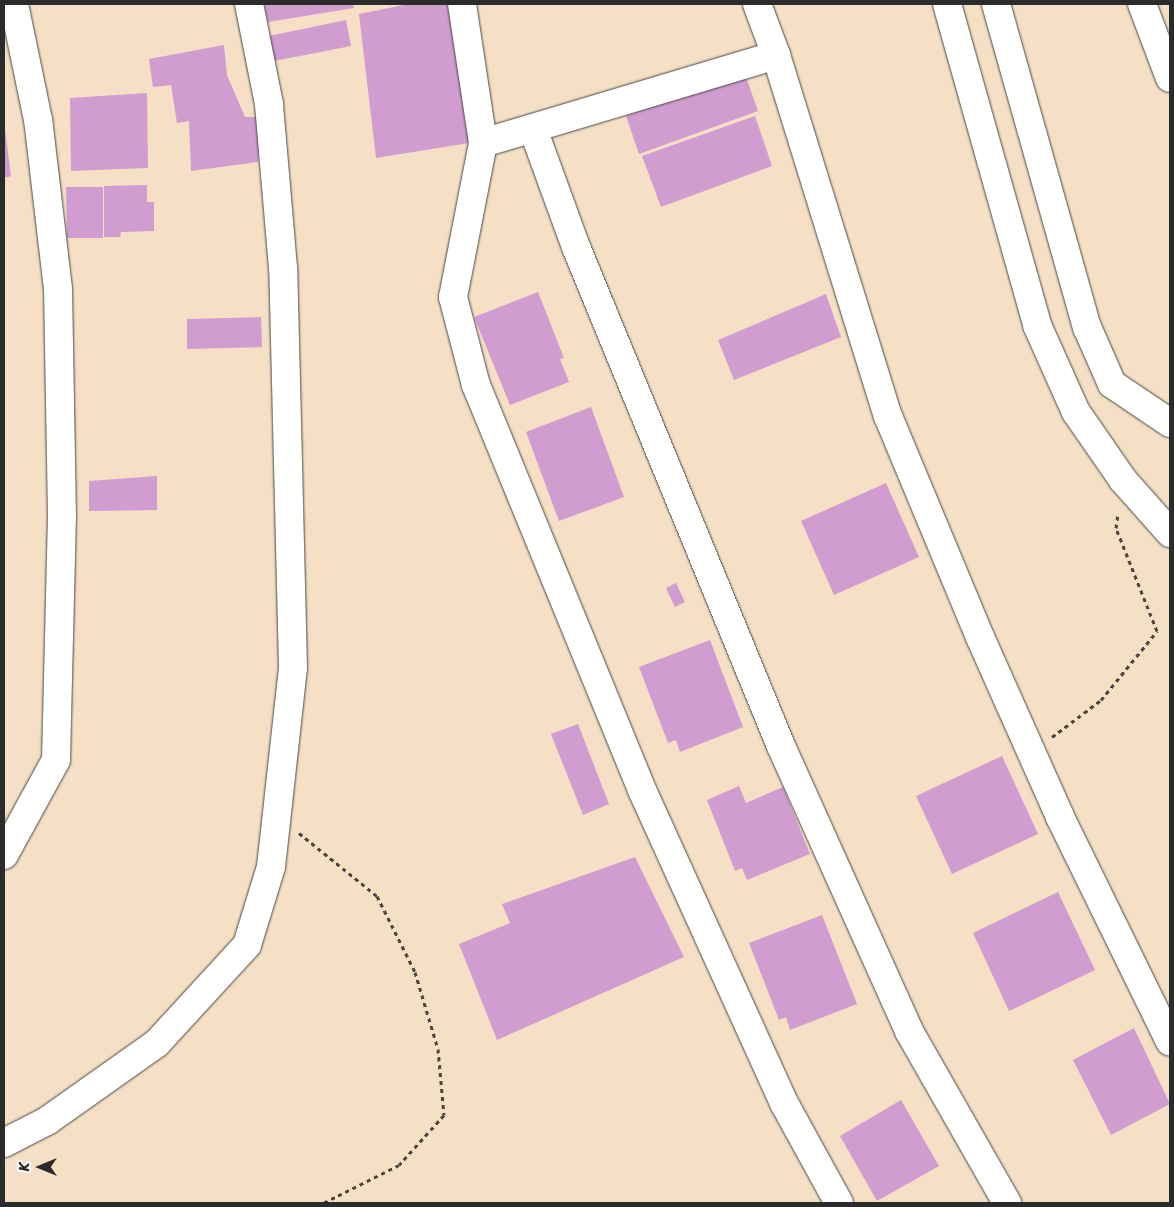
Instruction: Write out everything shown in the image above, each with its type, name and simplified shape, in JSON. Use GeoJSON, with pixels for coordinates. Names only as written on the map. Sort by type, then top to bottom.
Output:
{"type":"FeatureCollection","features":[{"type":"Feature","properties":{"kind":"main road"},"geometry":{"type":"LineString","coordinates":[[4,855],[56,760],[62,517],[58,289],[38,120],[14,4]]}},
{"type":"Feature","properties":{"kind":"main road"},"geometry":{"type":"LineString","coordinates":[[4,1143],[48,1121],[157,1043],[247,945],[271,867],[293,668],[283,268],[270,104],[249,4]]}},
{"type":"Feature","properties":{"kind":"main road"},"geometry":{"type":"LineString","coordinates":[[462,4],[483,144],[453,296],[476,385],[642,790],[784,1103],[839,1203]]}},
{"type":"Feature","properties":{"kind":"main road"},"geometry":{"type":"LineString","coordinates":[[756,4],[776,55],[888,416],[1031,753],[1170,1042]]}},
{"type":"Feature","properties":{"kind":"main road"},"geometry":{"type":"LineString","coordinates":[[947,4],[1037,325],[1076,412],[1123,480],[1170,533]]}},
{"type":"Feature","properties":{"kind":"main road"},"geometry":{"type":"LineString","coordinates":[[996,4],[1088,327],[1112,384],[1170,423]]}},
{"type":"Feature","properties":{"kind":"main road"},"geometry":{"type":"LineString","coordinates":[[1142,4],[1170,78]]}},
{"type":"Feature","properties":{"kind":"main road"},"geometry":{"type":"LineString","coordinates":[[483,144],[776,55]]}},
{"type":"Feature","properties":{"kind":"main road"},"geometry":{"type":"LineString","coordinates":[[533,129],[580,256],[781,746],[909,1031],[1007,1203]]}},
{"type":"Feature","properties":{"kind":"path"},"geometry":{"type":"LineString","coordinates":[[1031,753],[1101,700],[1157,631],[1116,528],[1123,480]]}},
{"type":"Feature","properties":{"kind":"path"},"geometry":{"type":"LineString","coordinates":[[277,815],[377,896],[415,972],[438,1049],[444,1116],[400,1165],[323,1203]]}},
{"type":"Feature","properties":{"kind":"building"},"geometry":{"type":"Polygon","coordinates":[[[264,4],[353,4],[354,8],[268,22],[264,4]]]}},
{"type":"Feature","properties":{"kind":"building"},"geometry":{"type":"Polygon","coordinates":[[[409,4],[453,4],[469,143],[376,158],[359,14],[409,4]]]}},
{"type":"Feature","properties":{"kind":"building"},"geometry":{"type":"Polygon","coordinates":[[[346,20],[351,46],[269,62],[264,37],[346,20]]]}},
{"type":"Feature","properties":{"kind":"building"},"geometry":{"type":"Polygon","coordinates":[[[224,45],[227,75],[245,117],[261,117],[258,162],[191,171],[189,121],[177,123],[171,85],[153,87],[149,59],[224,45]]]}},
{"type":"Feature","properties":{"kind":"building"},"geometry":{"type":"Polygon","coordinates":[[[745,74],[758,111],[639,154],[626,116],[745,74]]]}},
{"type":"Feature","properties":{"kind":"building"},"geometry":{"type":"Polygon","coordinates":[[[147,93],[148,168],[71,171],[70,98],[147,93]]]}},
{"type":"Feature","properties":{"kind":"building"},"geometry":{"type":"Polygon","coordinates":[[[755,116],[772,166],[661,207],[642,156],[755,116]]]}},
{"type":"Feature","properties":{"kind":"building"},"geometry":{"type":"Polygon","coordinates":[[[4,122],[11,176],[4,178],[4,122]]]}},
{"type":"Feature","properties":{"kind":"building"},"geometry":{"type":"Polygon","coordinates":[[[147,185],[147,202],[154,202],[154,231],[121,232],[120,237],[104,237],[104,186],[147,185]]]}},
{"type":"Feature","properties":{"kind":"building"},"geometry":{"type":"Polygon","coordinates":[[[66,187],[103,187],[103,238],[67,238],[66,187]]]}},
{"type":"Feature","properties":{"kind":"building"},"geometry":{"type":"Polygon","coordinates":[[[538,292],[564,358],[560,359],[569,382],[510,405],[474,317],[538,292]]]}},
{"type":"Feature","properties":{"kind":"building"},"geometry":{"type":"Polygon","coordinates":[[[826,294],[841,337],[734,380],[718,340],[826,294]]]}},
{"type":"Feature","properties":{"kind":"building"},"geometry":{"type":"Polygon","coordinates":[[[261,317],[262,347],[187,349],[187,319],[261,317]]]}},
{"type":"Feature","properties":{"kind":"building"},"geometry":{"type":"Polygon","coordinates":[[[591,407],[624,497],[559,521],[526,432],[591,407]]]}},
{"type":"Feature","properties":{"kind":"building"},"geometry":{"type":"Polygon","coordinates":[[[157,476],[157,510],[89,511],[89,481],[157,476]]]}},
{"type":"Feature","properties":{"kind":"building"},"geometry":{"type":"Polygon","coordinates":[[[886,483],[919,557],[834,595],[801,521],[886,483]]]}},
{"type":"Feature","properties":{"kind":"building"},"geometry":{"type":"Polygon","coordinates":[[[676,583],[685,602],[675,607],[666,588],[676,583]]]}},
{"type":"Feature","properties":{"kind":"building"},"geometry":{"type":"Polygon","coordinates":[[[710,640],[743,727],[680,752],[676,740],[668,743],[639,667],[710,640]]]}},
{"type":"Feature","properties":{"kind":"building"},"geometry":{"type":"Polygon","coordinates":[[[578,724],[609,804],[583,815],[551,734],[578,724]]]}},
{"type":"Feature","properties":{"kind":"building"},"geometry":{"type":"Polygon","coordinates":[[[1002,756],[1038,834],[952,874],[916,796],[1002,756]]]}},
{"type":"Feature","properties":{"kind":"building"},"geometry":{"type":"Polygon","coordinates":[[[739,786],[746,803],[783,787],[810,854],[747,880],[742,868],[735,871],[707,800],[739,786]]]}},
{"type":"Feature","properties":{"kind":"building"},"geometry":{"type":"Polygon","coordinates":[[[635,857],[684,957],[497,1040],[459,944],[510,923],[502,904],[635,857]]]}},
{"type":"Feature","properties":{"kind":"building"},"geometry":{"type":"Polygon","coordinates":[[[1058,892],[1095,970],[1009,1011],[973,933],[1058,892]]]}},
{"type":"Feature","properties":{"kind":"building"},"geometry":{"type":"Polygon","coordinates":[[[822,915],[857,1004],[790,1030],[786,1017],[779,1020],[749,943],[822,915]]]}},
{"type":"Feature","properties":{"kind":"building"},"geometry":{"type":"Polygon","coordinates":[[[1134,1028],[1170,1104],[1111,1135],[1073,1060],[1134,1028]]]}},
{"type":"Feature","properties":{"kind":"building"},"geometry":{"type":"Polygon","coordinates":[[[901,1100],[939,1166],[877,1201],[840,1136],[901,1100]]]}}]}
